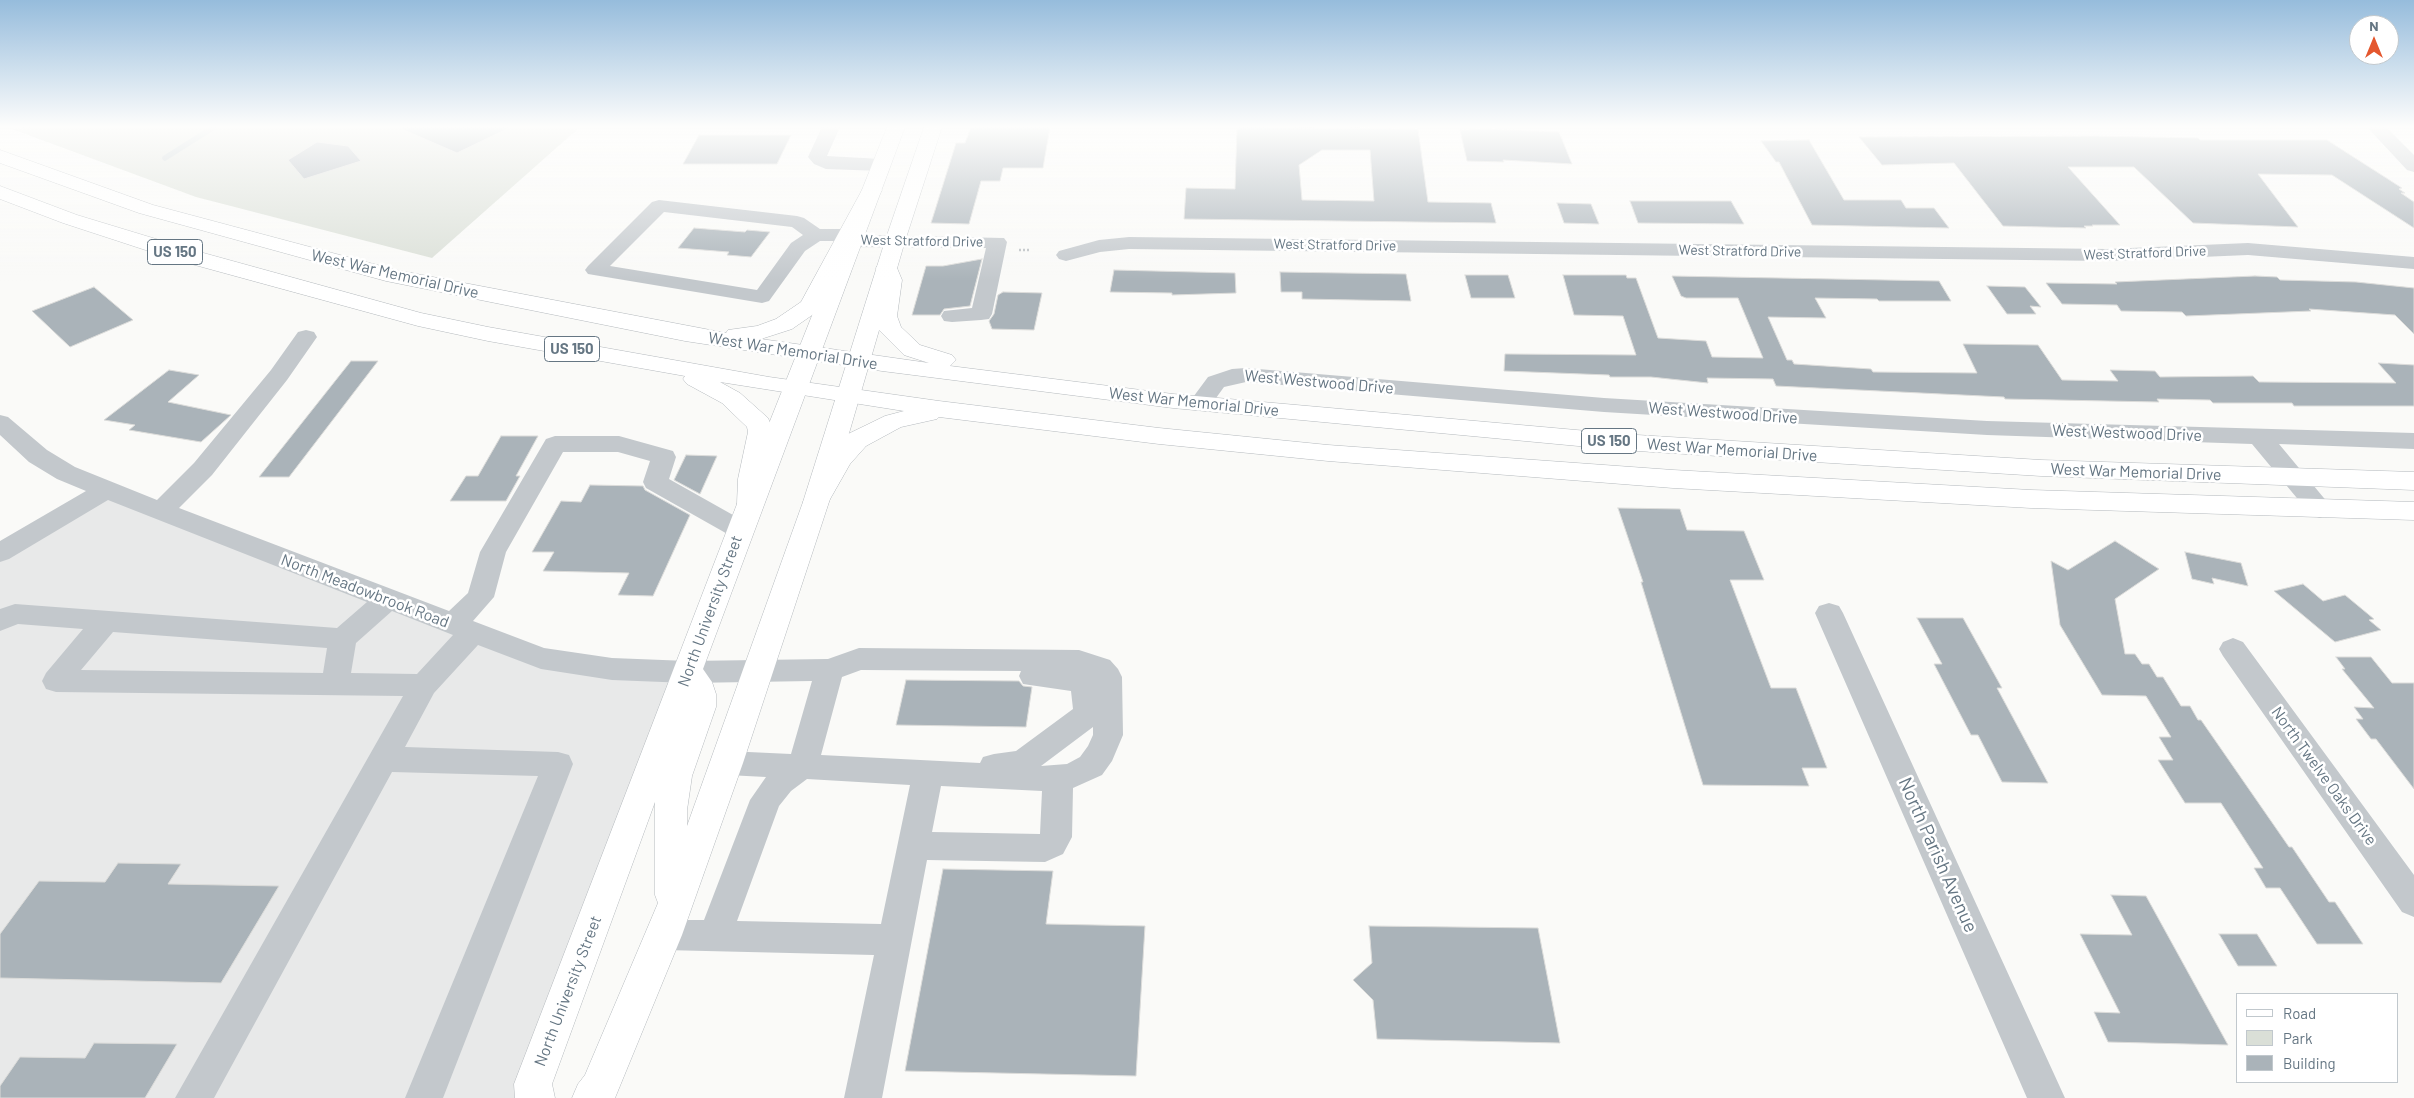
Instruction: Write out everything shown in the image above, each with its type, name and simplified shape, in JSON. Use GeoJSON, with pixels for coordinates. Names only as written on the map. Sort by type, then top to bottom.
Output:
{"type":"FeatureCollection","features":[{"type":"Feature","properties":{"kind":"main road","name":"West War Memorial Drive"},"geometry":{"type":"LineString","coordinates":[[61,178],[154,212],[394,276],[685,334],[860,361],[1085,391],[1621,442],[1872,459],[2121,472],[2414,481]]}},
{"type":"Feature","properties":{"kind":"main road","name":"North University Street"},"geometry":{"type":"LineString","coordinates":[[534,1098],[533,1084],[850,238],[876,178]]}},
{"type":"Feature","properties":{"kind":"main road"},"geometry":{"type":"LineString","coordinates":[[592,1098],[599,1089],[668,923],[726,763],[816,502],[916,178]]}},
{"type":"Feature","properties":{"kind":"main road","name":"West War Memorial Drive"},"geometry":{"type":"LineString","coordinates":[[0,192],[92,226],[228,268],[411,317],[488,334],[794,388],[997,417],[1328,453],[1673,479],[2031,499],[2414,512]]}},
{"type":"Feature","properties":{"kind":"main road"},"geometry":{"type":"LineString","coordinates":[[685,334],[752,334],[773,329],[793,320],[813,302],[850,238]]}},
{"type":"Feature","properties":{"kind":"main road"},"geometry":{"type":"LineString","coordinates":[[887,268],[891,280],[886,316],[887,325],[900,341],[912,350],[946,361],[1012,373],[1201,401]]}},
{"type":"Feature","properties":{"kind":"main road"},"geometry":{"type":"LineString","coordinates":[[488,334],[691,378],[724,393],[752,416],[760,428],[759,447],[751,479],[745,517]]}},
{"type":"Feature","properties":{"kind":"main road"},"geometry":{"type":"LineString","coordinates":[[816,502],[843,454],[857,440],[886,424],[926,414],[997,417]]}},
{"type":"Feature","properties":{"kind":"main road"},"geometry":{"type":"LineString","coordinates":[[668,923],[670,810],[676,776],[701,707],[702,694],[697,682],[688,672]]}},
{"type":"Feature","properties":{"kind":"street"},"geometry":{"type":"LineString","coordinates":[[659,206],[797,222],[816,235],[798,246],[762,297],[595,270],[659,206]]}},
{"type":"Feature","properties":{"kind":"street","name":"West Stratford Drive"},"geometry":{"type":"LineString","coordinates":[[816,235],[895,241],[997,242]]}},
{"type":"Feature","properties":{"kind":"street"},"geometry":{"type":"LineString","coordinates":[[952,316],[981,314],[997,242]]}},
{"type":"Feature","properties":{"kind":"street","name":"West Stratford Drive"},"geometry":{"type":"LineString","coordinates":[[1066,255],[1112,244],[1162,243],[2107,256],[2248,249],[2410,263]]}},
{"type":"Feature","properties":{"kind":"street"},"geometry":{"type":"LineString","coordinates":[[160,512],[203,469],[306,337]]}},
{"type":"Feature","properties":{"kind":"street","name":"West Westwood Drive"},"geometry":{"type":"LineString","coordinates":[[1201,401],[1216,382],[1232,376],[1246,375],[1604,405],[1855,421],[2064,432],[2414,441]]}},
{"type":"Feature","properties":{"kind":"street","name":"North Meadowbrook Road"},"geometry":{"type":"LineString","coordinates":[[0,422],[38,456],[66,473],[160,512],[541,658],[612,669],[688,672],[829,670],[859,659]]}},
{"type":"Feature","properties":{"kind":"street"},"geometry":{"type":"LineString","coordinates":[[2259,437],[2320,510]]}},
{"type":"Feature","properties":{"kind":"street"},"geometry":{"type":"LineString","coordinates":[[194,1098],[424,685],[462,629],[480,597],[492,552],[555,444],[619,444],[664,457],[655,482],[745,517]]}},
{"type":"Feature","properties":{"kind":"street"},"geometry":{"type":"LineString","coordinates":[[0,552],[106,490]]}},
{"type":"Feature","properties":{"kind":"street"},"geometry":{"type":"LineString","coordinates":[[335,684],[343,639],[387,600]]}},
{"type":"Feature","properties":{"kind":"street","name":"North Parish Avenue"},"geometry":{"type":"LineString","coordinates":[[1829,613],[2046,1098]]}},
{"type":"Feature","properties":{"kind":"street"},"geometry":{"type":"LineString","coordinates":[[0,621],[15,614],[343,639]]}},
{"type":"Feature","properties":{"kind":"street"},"geometry":{"type":"LineString","coordinates":[[106,621],[56,681],[424,685]]}},
{"type":"Feature","properties":{"kind":"street","name":"North Twelve Oaks Drive"},"geometry":{"type":"LineString","coordinates":[[2233,650],[2414,902]]}},
{"type":"Feature","properties":{"kind":"street"},"geometry":{"type":"LineString","coordinates":[[859,659],[909,673],[1062,677],[1084,684],[1089,714],[1023,763],[928,773]]}},
{"type":"Feature","properties":{"kind":"street"},"geometry":{"type":"LineString","coordinates":[[726,763],[1046,779],[1071,776],[1091,766],[1101,752],[1108,735],[1108,677],[1100,668],[1079,661],[859,659]]}},
{"type":"Feature","properties":{"kind":"street"},"geometry":{"type":"LineString","coordinates":[[715,936],[766,800],[780,782],[803,766],[829,670]]}},
{"type":"Feature","properties":{"kind":"street"},"geometry":{"type":"LineString","coordinates":[[383,759],[558,764],[424,1098]]}},
{"type":"Feature","properties":{"kind":"street"},"geometry":{"type":"LineString","coordinates":[[863,1098],[928,773]]}},
{"type":"Feature","properties":{"kind":"street"},"geometry":{"type":"LineString","coordinates":[[914,846],[1045,848],[1052,844],[1056,837],[1058,778]]}},
{"type":"Feature","properties":{"kind":"street"},"geometry":{"type":"LineString","coordinates":[[668,923],[715,936],[894,940]]}},
{"type":"Feature","properties":{"kind":"shaded area"},"geometry":{"type":"Polygon","coordinates":[[[106,490],[541,658],[688,672],[528,1098],[0,1098],[0,548],[106,490]]]}},
{"type":"Feature","properties":{"kind":"green space"},"geometry":{"type":"Polygon","coordinates":[[[145,178],[522,178],[432,258],[196,197],[145,178]]]}},
{"type":"Feature","properties":{"kind":"building"},"geometry":{"type":"Polygon","coordinates":[[[945,178],[1001,178],[1000,181],[981,181],[969,224],[931,223],[945,178]]]}},
{"type":"Feature","properties":{"kind":"building"},"geometry":{"type":"Polygon","coordinates":[[[1235,178],[1300,178],[1302,200],[1374,201],[1372,178],[1425,178],[1428,202],[1491,203],[1496,223],[1184,219],[1186,188],[1235,189],[1235,178]]]}},
{"type":"Feature","properties":{"kind":"building"},"geometry":{"type":"Polygon","coordinates":[[[1788,178],[1831,178],[1844,200],[1901,200],[1906,208],[1934,208],[1949,228],[1812,225],[1788,178]]]}},
{"type":"Feature","properties":{"kind":"building"},"geometry":{"type":"Polygon","coordinates":[[[1966,178],[2078,178],[2120,225],[2084,226],[2086,228],[2003,226],[1966,178]]]}},
{"type":"Feature","properties":{"kind":"building"},"geometry":{"type":"Polygon","coordinates":[[[2146,178],[2261,178],[2298,227],[2193,223],[2146,178]]]}},
{"type":"Feature","properties":{"kind":"building"},"geometry":{"type":"Polygon","coordinates":[[[2337,178],[2387,178],[2402,188],[2399,189],[2405,193],[2401,193],[2414,202],[2414,228],[2337,178]]]}},
{"type":"Feature","properties":{"kind":"building"},"geometry":{"type":"Polygon","coordinates":[[[1630,201],[1731,201],[1744,224],[1638,223],[1630,201]]]}},
{"type":"Feature","properties":{"kind":"building"},"geometry":{"type":"Polygon","coordinates":[[[1557,203],[1591,204],[1599,224],[1564,223],[1557,203]]]}},
{"type":"Feature","properties":{"kind":"building"},"geometry":{"type":"Polygon","coordinates":[[[694,228],[770,232],[751,257],[727,255],[729,252],[678,248],[694,228]]]}},
{"type":"Feature","properties":{"kind":"building"},"geometry":{"type":"Polygon","coordinates":[[[982,259],[970,306],[944,309],[940,315],[912,315],[926,266],[943,266],[982,259]]]}},
{"type":"Feature","properties":{"kind":"building"},"geometry":{"type":"Polygon","coordinates":[[[1114,270],[1235,273],[1236,293],[1172,295],[1172,293],[1110,292],[1114,270]]]}},
{"type":"Feature","properties":{"kind":"building"},"geometry":{"type":"Polygon","coordinates":[[[1280,272],[1406,274],[1411,301],[1302,299],[1302,292],[1281,292],[1280,272]]]}},
{"type":"Feature","properties":{"kind":"building"},"geometry":{"type":"Polygon","coordinates":[[[1465,275],[1508,275],[1515,298],[1471,298],[1465,275]]]}},
{"type":"Feature","properties":{"kind":"building"},"geometry":{"type":"Polygon","coordinates":[[[1563,275],[1626,275],[1627,278],[1636,278],[1658,338],[1706,341],[1712,357],[1763,358],[1738,298],[1686,298],[1681,296],[1672,276],[1939,281],[1951,301],[1879,301],[1877,299],[1815,298],[1826,318],[1768,317],[1787,360],[1792,360],[1794,364],[1871,369],[1873,372],[1977,373],[1963,344],[2038,345],[2062,380],[2118,381],[2110,370],[2155,371],[2160,377],[2253,376],[2259,382],[2396,383],[2378,363],[2414,365],[2414,406],[2294,406],[2292,403],[2213,403],[2210,400],[2157,399],[2159,402],[2005,399],[2004,397],[1776,386],[1773,379],[1707,378],[1708,383],[1651,377],[1610,377],[1609,375],[1504,371],[1505,354],[1636,355],[1623,316],[1574,315],[1563,275]]]}},
{"type":"Feature","properties":{"kind":"building"},"geometry":{"type":"Polygon","coordinates":[[[2255,276],[2277,277],[2280,280],[2356,282],[2414,288],[2414,334],[2395,315],[2309,309],[2311,311],[2186,316],[2182,312],[2121,311],[2117,305],[2062,304],[2046,283],[2117,284],[2115,282],[2255,276]]]}},
{"type":"Feature","properties":{"kind":"building"},"geometry":{"type":"Polygon","coordinates":[[[1987,286],[2025,287],[2041,307],[2030,306],[2036,314],[2007,314],[1987,286]]]}},
{"type":"Feature","properties":{"kind":"building"},"geometry":{"type":"Polygon","coordinates":[[[94,287],[133,320],[70,347],[32,311],[94,287]]]}},
{"type":"Feature","properties":{"kind":"building"},"geometry":{"type":"Polygon","coordinates":[[[1003,292],[1042,293],[1034,330],[992,329],[989,321],[994,314],[998,295],[1003,292]]]}},
{"type":"Feature","properties":{"kind":"building"},"geometry":{"type":"Polygon","coordinates":[[[351,361],[378,361],[289,477],[259,477],[351,361]]]}},
{"type":"Feature","properties":{"kind":"building"},"geometry":{"type":"Polygon","coordinates":[[[169,370],[199,375],[168,402],[231,415],[201,442],[129,430],[135,425],[104,420],[169,370]]]}},
{"type":"Feature","properties":{"kind":"building"},"geometry":{"type":"Polygon","coordinates":[[[501,436],[538,436],[516,476],[520,476],[506,501],[450,501],[466,476],[478,476],[501,436]]]}},
{"type":"Feature","properties":{"kind":"building"},"geometry":{"type":"Polygon","coordinates":[[[686,455],[717,456],[700,494],[674,480],[686,455]]]}},
{"type":"Feature","properties":{"kind":"building"},"geometry":{"type":"Polygon","coordinates":[[[590,485],[643,486],[645,490],[690,515],[653,596],[618,595],[629,573],[543,571],[554,552],[532,552],[561,501],[581,502],[590,485]]]}},
{"type":"Feature","properties":{"kind":"building"},"geometry":{"type":"Polygon","coordinates":[[[1618,508],[1680,509],[1687,530],[1744,531],[1764,580],[1730,580],[1771,688],[1796,688],[1827,768],[1802,768],[1809,786],[1703,785],[1641,582],[1643,582],[1618,508]]]}},
{"type":"Feature","properties":{"kind":"building"},"geometry":{"type":"Polygon","coordinates":[[[2115,541],[2159,569],[2115,599],[2125,654],[2135,654],[2142,664],[2149,664],[2157,677],[2163,677],[2181,706],[2190,706],[2289,847],[2292,847],[2329,902],[2335,902],[2363,944],[2317,944],[2280,888],[2266,888],[2254,868],[2263,868],[2221,803],[2185,803],[2158,760],[2173,760],[2159,737],[2171,737],[2146,696],[2102,695],[2060,625],[2051,561],[2068,570],[2115,541]]]}},
{"type":"Feature","properties":{"kind":"building"},"geometry":{"type":"Polygon","coordinates":[[[2185,552],[2241,563],[2248,586],[2212,578],[2214,584],[2192,579],[2185,552]]]}},
{"type":"Feature","properties":{"kind":"building"},"geometry":{"type":"Polygon","coordinates":[[[2303,584],[2323,601],[2345,595],[2374,619],[2369,620],[2381,630],[2335,642],[2274,591],[2303,584]]]}},
{"type":"Feature","properties":{"kind":"building"},"geometry":{"type":"Polygon","coordinates":[[[1917,618],[1963,618],[2002,688],[1997,688],[2048,783],[2002,782],[1978,735],[1971,735],[1934,664],[1942,664],[1917,618]]]}},
{"type":"Feature","properties":{"kind":"building"},"geometry":{"type":"Polygon","coordinates":[[[2336,657],[2371,657],[2392,683],[2414,683],[2414,789],[2376,739],[2371,739],[2356,719],[2363,719],[2354,707],[2374,708],[2342,669],[2345,669],[2336,657]]]}},
{"type":"Feature","properties":{"kind":"building"},"geometry":{"type":"Polygon","coordinates":[[[906,680],[1019,681],[1023,686],[1032,687],[1026,727],[896,725],[906,680]]]}},
{"type":"Feature","properties":{"kind":"building"},"geometry":{"type":"Polygon","coordinates":[[[118,863],[181,864],[168,884],[279,886],[221,983],[0,978],[0,934],[39,881],[105,882],[118,863]]]}},
{"type":"Feature","properties":{"kind":"building"},"geometry":{"type":"Polygon","coordinates":[[[943,869],[1053,871],[1046,924],[1145,926],[1136,1076],[905,1071],[943,869]]]}},
{"type":"Feature","properties":{"kind":"building"},"geometry":{"type":"Polygon","coordinates":[[[2111,895],[2146,896],[2228,1045],[2108,1042],[2094,1012],[2120,1013],[2080,934],[2132,935],[2111,895]]]}},
{"type":"Feature","properties":{"kind":"building"},"geometry":{"type":"Polygon","coordinates":[[[1369,926],[1538,928],[1560,1043],[1377,1039],[1373,1000],[1353,980],[1372,963],[1369,926]]]}},
{"type":"Feature","properties":{"kind":"building"},"geometry":{"type":"Polygon","coordinates":[[[2219,934],[2257,934],[2277,966],[2238,966],[2219,934]]]}},
{"type":"Feature","properties":{"kind":"building"},"geometry":{"type":"Polygon","coordinates":[[[94,1043],[177,1044],[145,1098],[0,1098],[0,1086],[20,1057],[85,1058],[94,1043]]]}}]}
